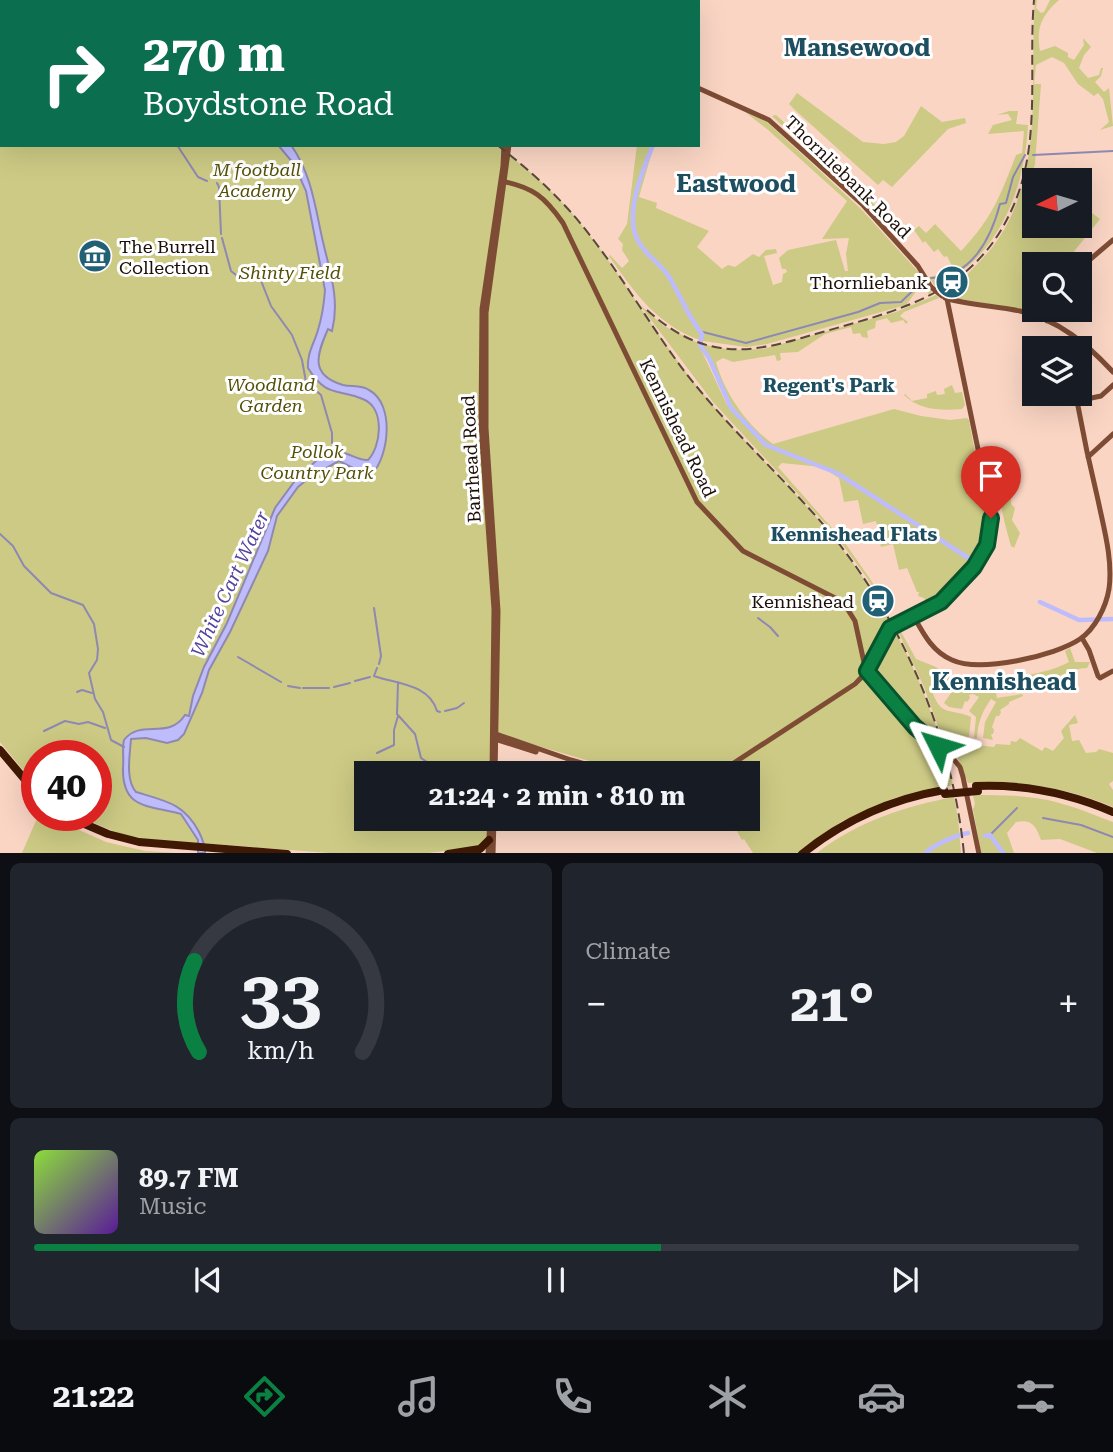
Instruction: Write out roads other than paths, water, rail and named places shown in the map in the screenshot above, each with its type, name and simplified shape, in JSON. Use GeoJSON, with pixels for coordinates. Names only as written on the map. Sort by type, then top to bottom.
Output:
{"type":"FeatureCollection","features":[{"type":"Feature","properties":{"kind":"highway"},"geometry":{"type":"LineString","coordinates":[[0,750],[21,775]]}},
{"type":"Feature","properties":{"kind":"highway"},"geometry":{"type":"LineString","coordinates":[[0,758],[21,782]]}},
{"type":"Feature","properties":{"kind":"highway"},"geometry":{"type":"LineString","coordinates":[[802,853],[835,830],[868,813],[907,798],[945,792],[1010,786],[1042,790],[1076,798],[1113,814]]}},
{"type":"Feature","properties":{"kind":"highway"},"geometry":{"type":"LineString","coordinates":[[809,853],[867,818],[905,803],[945,792]]}},
{"type":"Feature","properties":{"kind":"highway"},"geometry":{"type":"LineString","coordinates":[[87,831],[116,841],[151,848],[190,849]]}},
{"type":"Feature","properties":{"kind":"highway"},"geometry":{"type":"LineString","coordinates":[[100,831],[155,844],[215,852],[287,853]]}},
{"type":"Feature","properties":{"kind":"highway"},"geometry":{"type":"LineString","coordinates":[[448,853],[482,849],[489,841]]}},
{"type":"Feature","properties":{"kind":"highway"},"geometry":{"type":"LineString","coordinates":[[472,851],[489,853]]}},
{"type":"Feature","properties":{"kind":"street","name":"Thornliebank Road"},"geometry":{"type":"LineString","coordinates":[[700,89],[769,120],[863,205],[918,266],[932,287],[945,297]]}},
{"type":"Feature","properties":{"kind":"street","name":"Barrhead Road"},"geometry":{"type":"LineString","coordinates":[[494,761],[498,598],[486,428],[484,339],[506,147]]}},
{"type":"Feature","properties":{"kind":"street","name":"Kennishead Road"},"geometry":{"type":"LineString","coordinates":[[503,181],[525,187],[541,196],[563,223],[700,506],[743,551],[843,602],[855,621],[861,658],[867,671],[915,727],[950,755],[960,767],[979,853]]}},
{"type":"Feature","properties":{"kind":"street"},"geometry":{"type":"LineString","coordinates":[[1092,258],[1113,240]]}},
{"type":"Feature","properties":{"kind":"street"},"geometry":{"type":"LineString","coordinates":[[737,761],[847,690],[867,671],[890,628],[941,602],[982,555],[992,526],[945,297],[1022,312]]}},
{"type":"Feature","properties":{"kind":"street"},"geometry":{"type":"LineString","coordinates":[[1049,322],[1083,341],[1113,372]]}},
{"type":"Feature","properties":{"kind":"street"},"geometry":{"type":"LineString","coordinates":[[914,617],[937,651],[967,665],[992,664],[1045,654],[1082,638],[1099,616],[1109,591],[1111,568],[1077,401],[1101,396],[1113,385]]}},
{"type":"Feature","properties":{"kind":"street"},"geometry":{"type":"LineString","coordinates":[[1088,457],[1113,434]]}},
{"type":"Feature","properties":{"kind":"street"},"geometry":{"type":"LineString","coordinates":[[1082,638],[1090,650],[1100,678],[1113,671]]}},
{"type":"Feature","properties":{"kind":"street"},"geometry":{"type":"LineString","coordinates":[[861,658],[866,661],[873,660]]}},
{"type":"Feature","properties":{"kind":"street"},"geometry":{"type":"LineString","coordinates":[[495,737],[562,761]]}},
{"type":"Feature","properties":{"kind":"street"},"geometry":{"type":"LineString","coordinates":[[495,737],[574,761]]}},
{"type":"Feature","properties":{"kind":"street"},"geometry":{"type":"LineString","coordinates":[[489,853],[490,831]]}},
{"type":"Feature","properties":{"kind":"street"},"geometry":{"type":"LineString","coordinates":[[489,853],[491,831]]}},
{"type":"Feature","properties":{"kind":"water"},"geometry":{"type":"Polygon","coordinates":[[[280,147],[292,147],[304,168],[333,286],[334,320],[332,331],[328,329],[321,347],[320,369],[332,381],[366,388],[377,397],[383,406],[387,430],[382,455],[372,474],[367,475],[339,461],[298,487],[277,516],[268,551],[209,670],[184,734],[178,740],[167,743],[146,738],[131,739],[129,767],[133,787],[136,792],[173,804],[187,815],[204,842],[205,853],[198,853],[198,840],[181,814],[148,807],[132,799],[127,792],[123,768],[124,740],[138,730],[171,727],[185,715],[189,716],[204,667],[227,623],[275,508],[297,478],[326,452],[330,455],[339,452],[368,460],[378,438],[378,420],[371,405],[356,396],[328,389],[308,368],[321,320],[325,290],[306,191],[294,164],[280,147]]]}},
{"type":"Feature","properties":{"kind":"waterway"},"geometry":{"type":"LineString","coordinates":[[178,147],[198,177],[207,181]]}},
{"type":"Feature","properties":{"kind":"waterway"},"geometry":{"type":"LineString","coordinates":[[652,147],[633,208],[635,233],[643,249],[669,277],[702,334],[700,345],[709,358],[731,408],[766,445],[837,473],[973,561]]}},
{"type":"Feature","properties":{"kind":"waterway"},"geometry":{"type":"LineString","coordinates":[[1033,155],[1113,151]]}},
{"type":"Feature","properties":{"kind":"waterway"},"geometry":{"type":"LineString","coordinates":[[931,278],[958,271],[978,253],[991,230],[1000,204],[1006,203],[1013,177],[1025,155]]}},
{"type":"Feature","properties":{"kind":"waterway"},"geometry":{"type":"LineString","coordinates":[[217,183],[221,234]]}},
{"type":"Feature","properties":{"kind":"waterway"},"geometry":{"type":"LineString","coordinates":[[222,238],[231,271],[236,275],[251,271],[258,273],[271,306],[292,335],[302,360],[306,382],[321,395],[332,433],[332,443]]}},
{"type":"Feature","properties":{"kind":"waterway"},"geometry":{"type":"LineString","coordinates":[[699,331],[746,343],[858,312],[880,303],[901,302],[923,281]]}},
{"type":"Feature","properties":{"kind":"waterway"},"geometry":{"type":"LineString","coordinates":[[0,534],[13,546],[24,566],[51,593],[83,605],[94,624],[98,649],[97,660],[89,673],[95,699],[103,712],[111,740],[124,747]]}},
{"type":"Feature","properties":{"kind":"waterway"},"geometry":{"type":"LineString","coordinates":[[1040,602],[1079,620],[1113,619]]}},
{"type":"Feature","properties":{"kind":"waterway"},"geometry":{"type":"LineString","coordinates":[[374,608],[381,656],[379,664]]}},
{"type":"Feature","properties":{"kind":"waterway"},"geometry":{"type":"LineString","coordinates":[[758,618],[778,636]]}},
{"type":"Feature","properties":{"kind":"waterway"},"geometry":{"type":"LineString","coordinates":[[238,657],[281,682]]}},
{"type":"Feature","properties":{"kind":"waterway"},"geometry":{"type":"LineString","coordinates":[[377,668],[374,676],[420,690],[440,712]]}},
{"type":"Feature","properties":{"kind":"waterway"},"geometry":{"type":"LineString","coordinates":[[355,681],[370,677]]}},
{"type":"Feature","properties":{"kind":"waterway"},"geometry":{"type":"LineString","coordinates":[[398,682],[397,714],[415,734],[421,758],[426,761]]}},
{"type":"Feature","properties":{"kind":"waterway"},"geometry":{"type":"LineString","coordinates":[[334,687],[350,683]]}},
{"type":"Feature","properties":{"kind":"waterway"},"geometry":{"type":"LineString","coordinates":[[288,686],[300,688]]}},
{"type":"Feature","properties":{"kind":"waterway"},"geometry":{"type":"LineString","coordinates":[[303,688],[329,688]]}},
{"type":"Feature","properties":{"kind":"waterway"},"geometry":{"type":"LineString","coordinates":[[77,692],[82,690],[92,693]]}},
{"type":"Feature","properties":{"kind":"waterway"},"geometry":{"type":"LineString","coordinates":[[445,711],[464,703]]}},
{"type":"Feature","properties":{"kind":"waterway"},"geometry":{"type":"LineString","coordinates":[[377,753],[394,745],[398,716]]}},
{"type":"Feature","properties":{"kind":"waterway"},"geometry":{"type":"LineString","coordinates":[[44,731],[65,721],[79,724],[88,722],[105,728]]}},
{"type":"Feature","properties":{"kind":"waterway"},"geometry":{"type":"LineString","coordinates":[[990,835],[1017,808]]}},
{"type":"Feature","properties":{"kind":"waterway"},"geometry":{"type":"LineString","coordinates":[[1043,818],[1081,825],[1113,837]]}},
{"type":"Feature","properties":{"kind":"waterway"},"geometry":{"type":"LineString","coordinates":[[926,853],[945,841],[968,833]]}},
{"type":"Feature","properties":{"kind":"waterway"},"geometry":{"type":"LineString","coordinates":[[985,836],[990,835],[1003,853]]}},
{"type":"Feature","properties":{"kind":"railway"},"geometry":{"type":"LineString","coordinates":[[647,310],[672,329],[700,343],[721,348],[759,348],[878,316],[906,306],[956,280],[977,261],[996,238],[1012,209],[1021,184],[1031,132],[1034,0]]}},
{"type":"Feature","properties":{"kind":"railway"},"geometry":{"type":"LineString","coordinates":[[499,147],[537,178],[573,215],[607,258],[685,372],[719,413],[828,530],[855,565],[901,641],[936,724],[949,767],[964,853]]}},
{"type":"Feature","properties":{"kind":"place","name":"The Burrell Collection"},"geometry":{"type":"Point","coordinates":[95,256]}},
{"type":"Feature","properties":{"kind":"place","name":"Thornliebank"},"geometry":{"type":"Point","coordinates":[952,282]}},
{"type":"Feature","properties":{"kind":"place","name":"Kennishead"},"geometry":{"type":"Point","coordinates":[878,601]}},
{"type":"Feature","properties":{"kind":"district","name":"Mansewood"},"geometry":{"type":"Point","coordinates":[857,48]}},
{"type":"Feature","properties":{"kind":"district","name":"Eastwood"},"geometry":{"type":"Point","coordinates":[736,184]}},
{"type":"Feature","properties":{"kind":"district","name":"Regent's Park"},"geometry":{"type":"Point","coordinates":[829,385]}},
{"type":"Feature","properties":{"kind":"district","name":"Kennishead Flats"},"geometry":{"type":"Point","coordinates":[854,534]}},
{"type":"Feature","properties":{"kind":"district","name":"Kennishead"},"geometry":{"type":"Point","coordinates":[1004,682]}},
{"type":"Feature","properties":{"kind":"park label","name":"M football Academy"},"geometry":{"type":"Point","coordinates":[257,179]}},
{"type":"Feature","properties":{"kind":"park label","name":"Shinty Field"},"geometry":{"type":"Point","coordinates":[290,272]}},
{"type":"Feature","properties":{"kind":"park label","name":"Woodland Garden"},"geometry":{"type":"Point","coordinates":[271,394]}},
{"type":"Feature","properties":{"kind":"park label","name":"Pollok Country Park"},"geometry":{"type":"Point","coordinates":[317,461]}},
{"type":"Feature","properties":{"kind":"water label","name":"White Cart Water"},"geometry":{"type":"Point","coordinates":[230,584]}}]}
